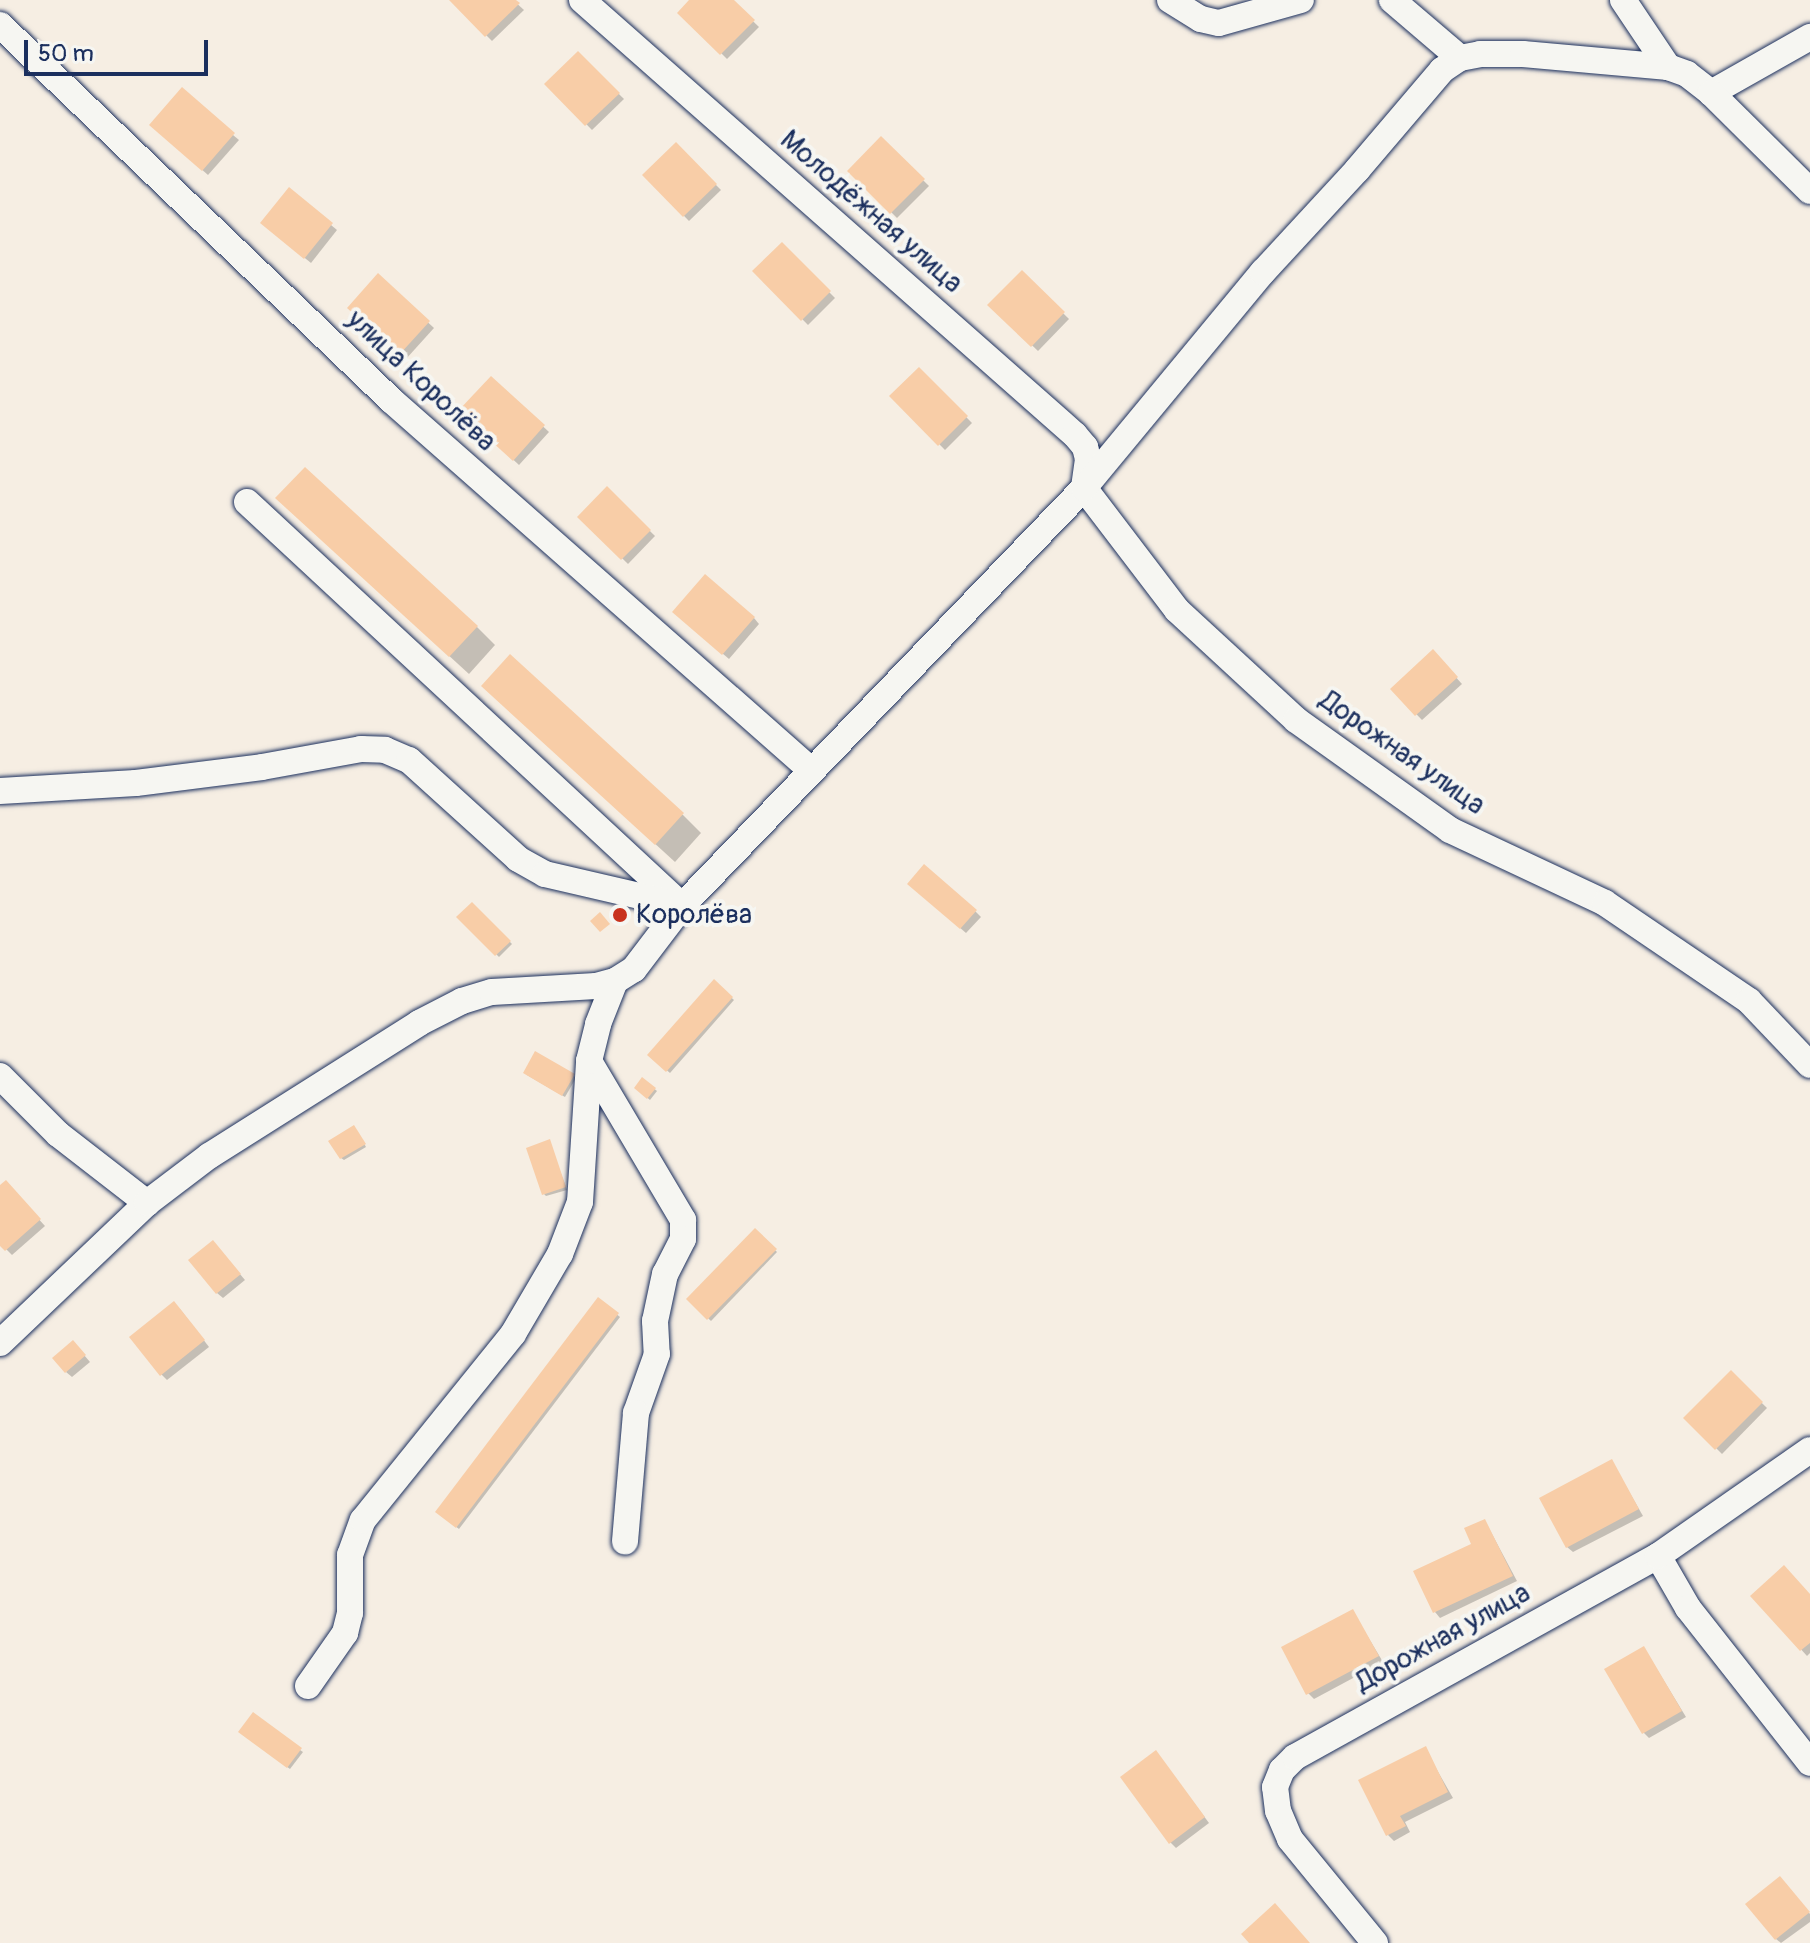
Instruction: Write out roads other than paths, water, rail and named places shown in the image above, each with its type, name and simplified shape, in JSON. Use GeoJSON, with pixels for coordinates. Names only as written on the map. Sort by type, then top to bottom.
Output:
{"type":"FeatureCollection","features":[{"type":"Feature","properties":{"kind":"street"},"geometry":{"type":"LineString","coordinates":[[1170,0],[1201,19],[1219,23],[1301,0]]}},
{"type":"Feature","properties":{"kind":"street"},"geometry":{"type":"LineString","coordinates":[[1392,0],[1460,58]]}},
{"type":"Feature","properties":{"kind":"street"},"geometry":{"type":"LineString","coordinates":[[1623,0],[1668,67]]}},
{"type":"Feature","properties":{"kind":"street","name":"Молодёжная улица"},"geometry":{"type":"LineString","coordinates":[[590,3],[1075,435],[1085,447],[1088,459],[1084,488]]}},
{"type":"Feature","properties":{"kind":"street","name":"улица Королёва"},"geometry":{"type":"LineString","coordinates":[[0,25],[391,400],[811,770]]}},
{"type":"Feature","properties":{"kind":"street"},"geometry":{"type":"LineString","coordinates":[[1711,93],[1810,37]]}},
{"type":"Feature","properties":{"kind":"street"},"geometry":{"type":"LineString","coordinates":[[0,1343],[147,1203],[209,1156],[419,1023],[462,1001],[492,992],[596,986],[615,981],[634,969],[682,906],[1084,488],[1263,272],[1357,170],[1429,82],[1460,58],[1523,54],[1668,67],[1687,74],[1711,93],[1810,191]]}},
{"type":"Feature","properties":{"kind":"street","name":"Дорожная улица"},"geometry":{"type":"LineString","coordinates":[[1084,488],[1177,610],[1296,720],[1450,830],[1605,903],[1749,1001],[1810,1065]]}},
{"type":"Feature","properties":{"kind":"street"},"geometry":{"type":"LineString","coordinates":[[247,502],[682,906]]}},
{"type":"Feature","properties":{"kind":"street"},"geometry":{"type":"LineString","coordinates":[[0,791],[136,783],[262,767],[361,749],[385,750],[409,760],[518,859],[545,874],[682,906]]}},
{"type":"Feature","properties":{"kind":"street"},"geometry":{"type":"LineString","coordinates":[[308,1686],[345,1633],[350,1613],[350,1555],[363,1520],[513,1334],[560,1254],[580,1202],[589,1061],[598,1024],[615,981]]}},
{"type":"Feature","properties":{"kind":"street"},"geometry":{"type":"LineString","coordinates":[[589,1061],[683,1220],[683,1239],[665,1274],[655,1321],[657,1354],[636,1413],[625,1542]]}},
{"type":"Feature","properties":{"kind":"street"},"geometry":{"type":"LineString","coordinates":[[0,1076],[58,1134],[147,1203]]}},
{"type":"Feature","properties":{"kind":"street","name":"Дорожная улица"},"geometry":{"type":"LineString","coordinates":[[1375,1943],[1290,1839],[1278,1811],[1275,1787],[1282,1770],[1295,1757],[1658,1556],[1810,1450]]}},
{"type":"Feature","properties":{"kind":"street"},"geometry":{"type":"LineString","coordinates":[[1658,1556],[1688,1608],[1810,1763]]}},
{"type":"Feature","properties":{"kind":"place","name":"Королёва"},"geometry":{"type":"Point","coordinates":[620,915]}}]}
